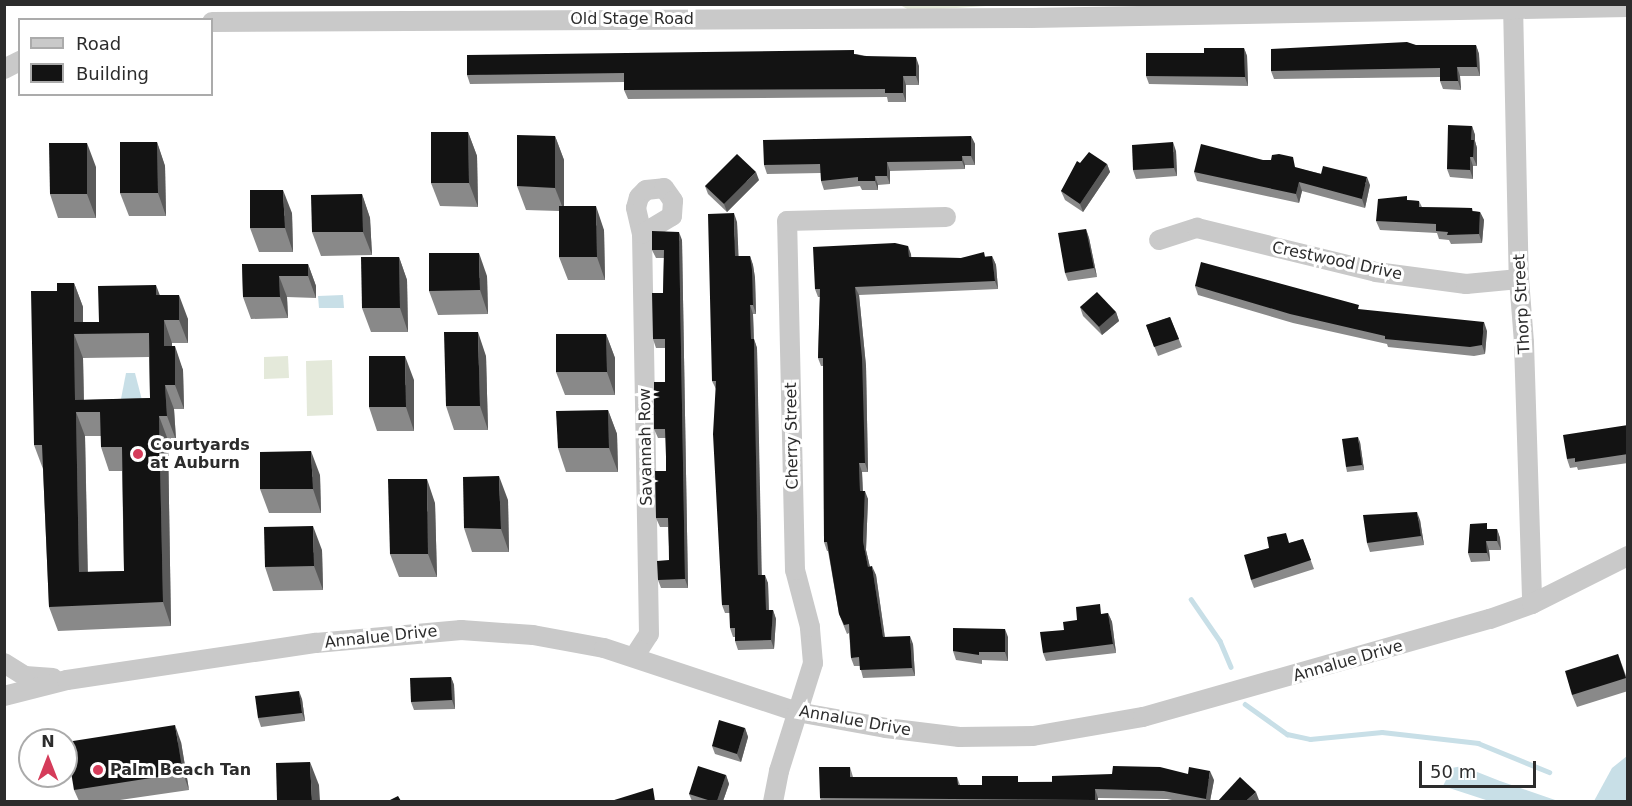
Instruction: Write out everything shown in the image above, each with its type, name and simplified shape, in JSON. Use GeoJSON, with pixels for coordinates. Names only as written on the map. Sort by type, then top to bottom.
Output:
{"type":"FeatureCollection","features":[{"type":"Feature","properties":{"kind":"street","name":"Thorp Street"},"geometry":{"type":"LineString","coordinates":[[1513,7],[1519,279],[1524,343],[1532,604]]}},
{"type":"Feature","properties":{"kind":"street","name":"Old Stage Road"},"geometry":{"type":"LineString","coordinates":[[213,22],[1274,8],[1628,7]]}},
{"type":"Feature","properties":{"kind":"street"},"geometry":{"type":"LineString","coordinates":[[4,69],[18,62]]}},
{"type":"Feature","properties":{"kind":"street","name":"Cherry Street"},"geometry":{"type":"LineString","coordinates":[[773,801],[813,663],[810,627],[795,570],[787,221],[946,218]]}},
{"type":"Feature","properties":{"kind":"street","name":"Crestwood Drive"},"geometry":{"type":"LineString","coordinates":[[1159,240],[1197,228],[1376,272],[1466,284],[1519,279]]}},
{"type":"Feature","properties":{"kind":"street","name":"Savannah Row"},"geometry":{"type":"LineString","coordinates":[[634,657],[649,634],[642,234]]}},
{"type":"Feature","properties":{"kind":"street","name":"Annalue Drive"},"geometry":{"type":"LineString","coordinates":[[4,696],[68,680],[424,631],[533,635],[634,657],[797,712],[959,737],[1033,736],[1143,717],[1319,670],[1532,604],[1628,556]]}},
{"type":"Feature","properties":{"kind":"street","name":"Annalue Drive"},"geometry":{"type":"LineString","coordinates":[[4,663],[26,676],[68,680]]}},
{"type":"Feature","properties":{"kind":"shaded area"},"geometry":{"type":"Polygon","coordinates":[[[900,5],[1001,5],[911,11],[900,5]]]}},
{"type":"Feature","properties":{"kind":"shaded area"},"geometry":{"type":"Polygon","coordinates":[[[288,356],[289,378],[264,379],[264,357],[288,356]]]}},
{"type":"Feature","properties":{"kind":"shaded area"},"geometry":{"type":"Polygon","coordinates":[[[332,360],[333,415],[307,416],[306,361],[332,360]]]}},
{"type":"Feature","properties":{"kind":"water"},"geometry":{"type":"Polygon","coordinates":[[[343,295],[344,308],[319,308],[318,296],[343,295]]]}},
{"type":"Feature","properties":{"kind":"water"},"geometry":{"type":"Polygon","coordinates":[[[126,373],[135,373],[143,404],[120,404],[126,373]]]}},
{"type":"Feature","properties":{"kind":"water"},"geometry":{"type":"Polygon","coordinates":[[[1627,756],[1627,801],[1594,801],[1612,768],[1627,756]]]}},
{"type":"Feature","properties":{"kind":"water"},"geometry":{"type":"Polygon","coordinates":[[[1462,766],[1558,801],[1489,801],[1443,786],[1452,768],[1462,766]]]}},
{"type":"Feature","properties":{"kind":"building"},"geometry":{"type":"Polygon","coordinates":[[[1407,42],[1416,45],[1476,45],[1477,67],[1457,67],[1458,81],[1440,81],[1440,68],[1271,71],[1271,49],[1407,42]]]}},
{"type":"Feature","properties":{"kind":"building"},"geometry":{"type":"Polygon","coordinates":[[[1204,48],[1244,48],[1245,77],[1146,76],[1146,53],[1204,53],[1204,48]]]}},
{"type":"Feature","properties":{"kind":"building"},"geometry":{"type":"Polygon","coordinates":[[[854,50],[854,54],[864,56],[916,57],[916,76],[903,76],[903,93],[885,93],[885,89],[624,90],[624,73],[467,75],[467,55],[854,50]]]}},
{"type":"Feature","properties":{"kind":"building"},"geometry":{"type":"Polygon","coordinates":[[[1448,125],[1472,126],[1471,140],[1474,140],[1470,170],[1447,169],[1448,125]]]}},
{"type":"Feature","properties":{"kind":"building"},"geometry":{"type":"Polygon","coordinates":[[[431,132],[468,132],[469,183],[431,183],[431,132]]]}},
{"type":"Feature","properties":{"kind":"building"},"geometry":{"type":"Polygon","coordinates":[[[517,135],[555,136],[555,188],[517,186],[517,135]]]}},
{"type":"Feature","properties":{"kind":"building"},"geometry":{"type":"Polygon","coordinates":[[[971,136],[971,156],[962,156],[962,161],[887,162],[887,176],[875,176],[875,181],[858,181],[858,177],[821,181],[820,164],[764,165],[763,140],[971,136]]]}},
{"type":"Feature","properties":{"kind":"building"},"geometry":{"type":"Polygon","coordinates":[[[120,142],[157,142],[158,193],[120,193],[120,142]]]}},
{"type":"Feature","properties":{"kind":"building"},"geometry":{"type":"Polygon","coordinates":[[[1173,142],[1174,168],[1133,170],[1132,145],[1173,142]]]}},
{"type":"Feature","properties":{"kind":"building"},"geometry":{"type":"Polygon","coordinates":[[[49,143],[87,143],[87,194],[50,194],[49,143]]]}},
{"type":"Feature","properties":{"kind":"building"},"geometry":{"type":"Polygon","coordinates":[[[1201,144],[1263,160],[1271,160],[1272,155],[1279,154],[1293,157],[1295,167],[1321,174],[1323,166],[1367,177],[1362,199],[1299,182],[1296,194],[1194,172],[1201,144]]]}},
{"type":"Feature","properties":{"kind":"building"},"geometry":{"type":"Polygon","coordinates":[[[1089,152],[1107,164],[1080,204],[1061,191],[1077,161],[1080,163],[1089,152]]]}},
{"type":"Feature","properties":{"kind":"building"},"geometry":{"type":"Polygon","coordinates":[[[737,154],[756,172],[724,204],[705,186],[737,154]]]}},
{"type":"Feature","properties":{"kind":"building"},"geometry":{"type":"Polygon","coordinates":[[[250,190],[283,190],[285,228],[250,228],[250,190]]]}},
{"type":"Feature","properties":{"kind":"building"},"geometry":{"type":"Polygon","coordinates":[[[362,194],[363,232],[312,232],[311,195],[362,194]]]}},
{"type":"Feature","properties":{"kind":"building"},"geometry":{"type":"Polygon","coordinates":[[[1407,196],[1407,200],[1419,201],[1419,207],[1472,208],[1472,211],[1480,212],[1479,234],[1447,235],[1448,232],[1436,231],[1436,224],[1376,221],[1378,199],[1407,196]]]}},
{"type":"Feature","properties":{"kind":"building"},"geometry":{"type":"Polygon","coordinates":[[[559,206],[596,206],[597,257],[559,257],[559,206]]]}},
{"type":"Feature","properties":{"kind":"building"},"geometry":{"type":"Polygon","coordinates":[[[734,213],[735,256],[750,256],[752,270],[753,305],[750,305],[751,339],[754,339],[758,575],[765,575],[766,610],[773,610],[771,640],[735,641],[735,628],[730,628],[729,605],[722,605],[713,434],[716,381],[712,381],[708,214],[734,213]]]}},
{"type":"Feature","properties":{"kind":"building"},"geometry":{"type":"Polygon","coordinates":[[[1086,229],[1094,268],[1065,273],[1058,233],[1086,229]]]}},
{"type":"Feature","properties":{"kind":"building"},"geometry":{"type":"Polygon","coordinates":[[[652,231],[679,232],[685,579],[658,580],[657,561],[669,560],[668,518],[656,518],[655,471],[666,471],[665,429],[654,429],[654,382],[665,382],[665,339],[653,339],[652,293],[663,293],[664,250],[652,250],[652,231]]]}},
{"type":"Feature","properties":{"kind":"building"},"geometry":{"type":"Polygon","coordinates":[[[895,243],[908,246],[909,257],[961,258],[984,252],[985,257],[992,256],[995,281],[855,287],[862,358],[865,463],[859,463],[860,491],[865,491],[863,541],[868,567],[872,566],[883,637],[910,636],[912,668],[860,670],[859,657],[851,658],[849,624],[844,625],[839,614],[827,542],[824,542],[823,358],[818,358],[820,289],[815,289],[813,247],[895,243]]]}},
{"type":"Feature","properties":{"kind":"building"},"geometry":{"type":"Polygon","coordinates":[[[429,253],[479,253],[480,290],[429,291],[429,253]]]}},
{"type":"Feature","properties":{"kind":"building"},"geometry":{"type":"Polygon","coordinates":[[[361,257],[399,257],[400,308],[362,308],[361,257]]]}},
{"type":"Feature","properties":{"kind":"building"},"geometry":{"type":"Polygon","coordinates":[[[1201,262],[1359,305],[1358,309],[1484,322],[1482,345],[1470,347],[1385,339],[1385,336],[1290,314],[1195,286],[1201,262]]]}},
{"type":"Feature","properties":{"kind":"building"},"geometry":{"type":"Polygon","coordinates":[[[242,264],[308,264],[308,276],[279,276],[280,297],[243,297],[242,264]]]}},
{"type":"Feature","properties":{"kind":"building"},"geometry":{"type":"Polygon","coordinates":[[[57,283],[74,283],[74,322],[99,322],[98,286],[156,285],[156,295],[179,295],[179,320],[164,320],[164,346],[175,346],[175,385],[165,385],[167,416],[159,416],[163,602],[49,607],[42,445],[34,445],[31,291],[57,291],[57,283]],[[149,333],[74,334],[75,400],[150,398],[149,333]],[[76,412],[79,572],[124,571],[122,447],[101,447],[100,412],[76,412]]]}},
{"type":"Feature","properties":{"kind":"building"},"geometry":{"type":"Polygon","coordinates":[[[1097,292],[1116,312],[1099,327],[1080,307],[1097,292]]]}},
{"type":"Feature","properties":{"kind":"building"},"geometry":{"type":"Polygon","coordinates":[[[1170,317],[1179,339],[1154,347],[1146,325],[1170,317]]]}},
{"type":"Feature","properties":{"kind":"building"},"geometry":{"type":"Polygon","coordinates":[[[444,332],[478,332],[480,406],[446,406],[444,332]]]}},
{"type":"Feature","properties":{"kind":"building"},"geometry":{"type":"Polygon","coordinates":[[[556,334],[606,334],[607,372],[556,372],[556,334]]]}},
{"type":"Feature","properties":{"kind":"building"},"geometry":{"type":"Polygon","coordinates":[[[369,356],[405,356],[406,407],[369,407],[369,356]]]}},
{"type":"Feature","properties":{"kind":"building"},"geometry":{"type":"Polygon","coordinates":[[[608,410],[609,448],[558,448],[556,411],[608,410]]]}},
{"type":"Feature","properties":{"kind":"building"},"geometry":{"type":"Polygon","coordinates":[[[1628,425],[1628,454],[1575,462],[1575,458],[1567,459],[1563,435],[1628,425]]]}},
{"type":"Feature","properties":{"kind":"building"},"geometry":{"type":"Polygon","coordinates":[[[1358,437],[1362,465],[1346,467],[1342,439],[1358,437]]]}},
{"type":"Feature","properties":{"kind":"building"},"geometry":{"type":"Polygon","coordinates":[[[311,451],[313,489],[260,489],[260,452],[311,451]]]}},
{"type":"Feature","properties":{"kind":"building"},"geometry":{"type":"Polygon","coordinates":[[[499,476],[501,529],[464,528],[463,477],[499,476]]]}},
{"type":"Feature","properties":{"kind":"building"},"geometry":{"type":"Polygon","coordinates":[[[388,479],[427,479],[428,554],[390,554],[388,479]]]}},
{"type":"Feature","properties":{"kind":"building"},"geometry":{"type":"Polygon","coordinates":[[[1417,512],[1421,536],[1367,543],[1363,515],[1417,512]]]}},
{"type":"Feature","properties":{"kind":"building"},"geometry":{"type":"Polygon","coordinates":[[[1487,523],[1487,529],[1497,529],[1497,541],[1486,541],[1487,553],[1468,553],[1470,524],[1487,523]]]}},
{"type":"Feature","properties":{"kind":"building"},"geometry":{"type":"Polygon","coordinates":[[[313,526],[314,566],[265,567],[264,527],[313,526]]]}},
{"type":"Feature","properties":{"kind":"building"},"geometry":{"type":"Polygon","coordinates":[[[1286,533],[1289,543],[1303,539],[1311,560],[1251,580],[1244,555],[1269,548],[1267,537],[1286,533]]]}},
{"type":"Feature","properties":{"kind":"building"},"geometry":{"type":"Polygon","coordinates":[[[1100,604],[1101,614],[1108,613],[1113,644],[1043,653],[1040,632],[1064,630],[1063,622],[1077,620],[1076,607],[1100,604]]]}},
{"type":"Feature","properties":{"kind":"building"},"geometry":{"type":"Polygon","coordinates":[[[953,628],[1005,629],[1005,652],[979,652],[979,655],[953,651],[953,628]]]}},
{"type":"Feature","properties":{"kind":"building"},"geometry":{"type":"Polygon","coordinates":[[[1618,654],[1626,678],[1572,695],[1565,671],[1618,654]]]}},
{"type":"Feature","properties":{"kind":"building"},"geometry":{"type":"Polygon","coordinates":[[[451,677],[452,700],[411,702],[410,678],[451,677]]]}},
{"type":"Feature","properties":{"kind":"building"},"geometry":{"type":"Polygon","coordinates":[[[299,691],[302,713],[258,718],[255,696],[299,691]]]}},
{"type":"Feature","properties":{"kind":"building"},"geometry":{"type":"Polygon","coordinates":[[[719,720],[745,728],[737,754],[712,746],[719,720]]]}},
{"type":"Feature","properties":{"kind":"building"},"geometry":{"type":"Polygon","coordinates":[[[175,725],[183,773],[74,790],[74,788],[78,788],[78,740],[175,725]]]}},
{"type":"Feature","properties":{"kind":"building"},"geometry":{"type":"Polygon","coordinates":[[[310,762],[312,801],[277,801],[276,763],[310,762]]]}},
{"type":"Feature","properties":{"kind":"building"},"geometry":{"type":"Polygon","coordinates":[[[698,766],[726,775],[717,801],[689,794],[698,766]]]}},
{"type":"Feature","properties":{"kind":"building"},"geometry":{"type":"Polygon","coordinates":[[[1113,766],[1160,767],[1188,774],[1189,767],[1210,771],[1206,799],[1164,791],[1095,789],[1095,800],[820,798],[819,767],[850,767],[850,777],[957,777],[958,785],[982,785],[982,776],[1018,776],[1018,782],[1052,782],[1052,776],[1112,774],[1113,766]]]}},
{"type":"Feature","properties":{"kind":"building"},"geometry":{"type":"Polygon","coordinates":[[[1240,777],[1256,792],[1246,801],[1218,801],[1240,777]]]}},
{"type":"Feature","properties":{"kind":"building"},"geometry":{"type":"Polygon","coordinates":[[[653,788],[655,801],[611,801],[653,788]]]}},
{"type":"Feature","properties":{"kind":"building"},"geometry":{"type":"Polygon","coordinates":[[[398,796],[401,801],[388,801],[398,796]]]}},
{"type":"Feature","properties":{"kind":"waterway"},"geometry":{"type":"LineString","coordinates":[[1191,599],[1220,641],[1231,667]]}},
{"type":"Feature","properties":{"kind":"waterway"},"geometry":{"type":"LineString","coordinates":[[1245,704],[1287,734],[1310,739],[1382,732],[1478,743],[1549,772]]}},
{"type":"Feature","properties":{"kind":"place","name":"Courtyards at Auburn"},"geometry":{"type":"Point","coordinates":[138,454]}},
{"type":"Feature","properties":{"kind":"place","name":"Palm Beach Tan"},"geometry":{"type":"Point","coordinates":[98,770]}}]}
